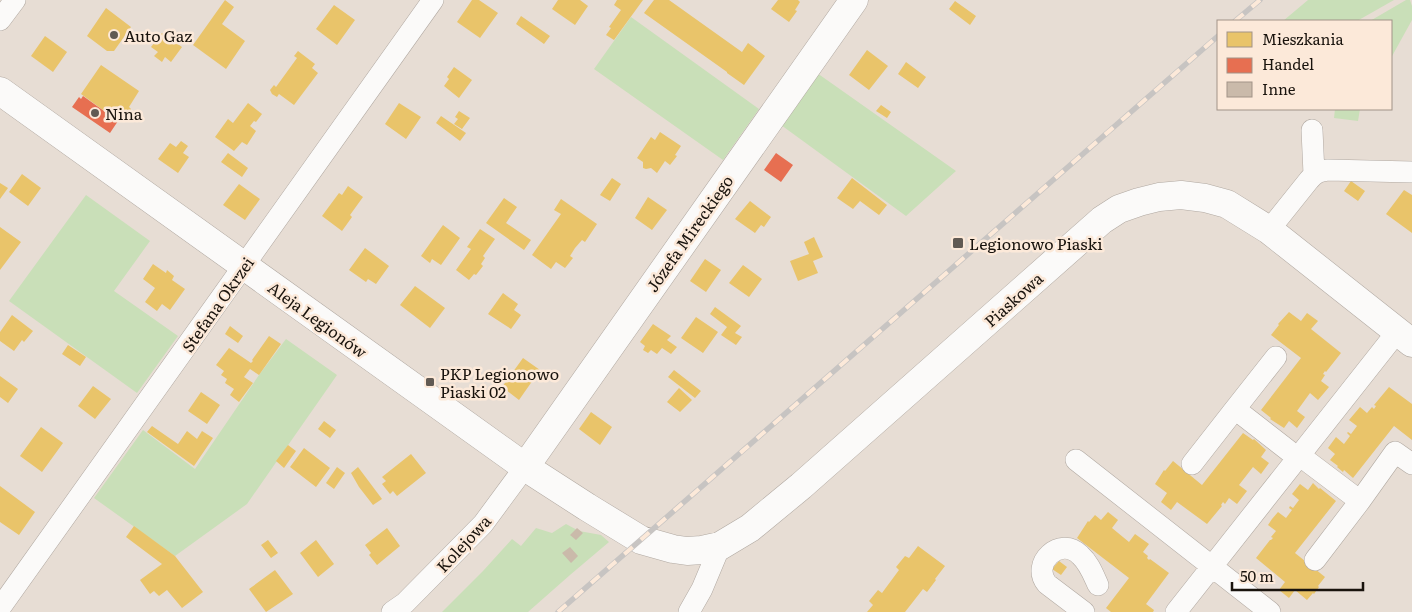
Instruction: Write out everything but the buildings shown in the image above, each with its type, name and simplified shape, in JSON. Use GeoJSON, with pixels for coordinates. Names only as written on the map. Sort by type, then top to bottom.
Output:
{"type":"FeatureCollection","features":[{"type":"Feature","properties":{"kind":"street"},"geometry":{"type":"LineString","coordinates":[[0,20],[15,0]]}},
{"type":"Feature","properties":{"kind":"street","name":"Stefana Okrzei"},"geometry":{"type":"LineString","coordinates":[[0,608],[433,0]]}},
{"type":"Feature","properties":{"kind":"street","name":"Józefa Mireckiego"},"geometry":{"type":"LineString","coordinates":[[525,467],[854,0]]}},
{"type":"Feature","properties":{"kind":"street","name":"Aleja Legionów"},"geometry":{"type":"LineString","coordinates":[[0,91],[525,467],[641,540]]}},
{"type":"Feature","properties":{"kind":"street"},"geometry":{"type":"LineString","coordinates":[[1312,130],[1314,174]]}},
{"type":"Feature","properties":{"kind":"street"},"geometry":{"type":"LineString","coordinates":[[1269,230],[1314,174],[1328,170],[1412,172]]}},
{"type":"Feature","properties":{"kind":"street","name":"Piaskowa"},"geometry":{"type":"LineString","coordinates":[[641,540],[668,548],[687,551],[702,550],[720,546],[750,528],[801,486],[1102,220],[1119,209],[1159,197],[1205,198],[1227,204],[1269,230],[1405,338],[1212,566],[1176,612]]}},
{"type":"Feature","properties":{"kind":"street"},"geometry":{"type":"LineString","coordinates":[[1192,464],[1276,357]]}},
{"type":"Feature","properties":{"kind":"street"},"geometry":{"type":"LineString","coordinates":[[1235,409],[1289,451]]}},
{"type":"Feature","properties":{"kind":"street"},"geometry":{"type":"LineString","coordinates":[[1315,560],[1395,452],[1412,464]]}},
{"type":"Feature","properties":{"kind":"street"},"geometry":{"type":"LineString","coordinates":[[1076,460],[1270,612]]}},
{"type":"Feature","properties":{"kind":"street"},"geometry":{"type":"LineString","coordinates":[[1307,461],[1360,501]]}},
{"type":"Feature","properties":{"kind":"street","name":"Kolejowa"},"geometry":{"type":"LineString","coordinates":[[392,612],[404,603],[474,534],[525,467]]}},
{"type":"Feature","properties":{"kind":"street"},"geometry":{"type":"LineString","coordinates":[[689,612],[702,589],[720,546]]}},
{"type":"Feature","properties":{"kind":"street"},"geometry":{"type":"LineString","coordinates":[[1084,612],[1043,579],[1042,570],[1046,560],[1049,555],[1063,548],[1079,553],[1090,566],[1098,585]]}},
{"type":"Feature","properties":{"kind":"green space"},"geometry":{"type":"Polygon","coordinates":[[[1308,0],[1394,0],[1359,20],[1284,20],[1308,0]]]}},
{"type":"Feature","properties":{"kind":"green space"},"geometry":{"type":"Polygon","coordinates":[[[1406,0],[1410,0],[1412,20],[1392,56],[1392,20],[1372,20],[1406,0]]]}},
{"type":"Feature","properties":{"kind":"green space"},"geometry":{"type":"Polygon","coordinates":[[[631,17],[759,109],[723,160],[594,69],[631,17]]]}},
{"type":"Feature","properties":{"kind":"green space"},"geometry":{"type":"Polygon","coordinates":[[[817,73],[956,171],[906,216],[781,125],[817,73]]]}},
{"type":"Feature","properties":{"kind":"green space"},"geometry":{"type":"Polygon","coordinates":[[[1335,110],[1360,110],[1358,121],[1334,118],[1335,110]]]}},
{"type":"Feature","properties":{"kind":"green space"},"geometry":{"type":"Polygon","coordinates":[[[86,195],[150,241],[114,291],[178,336],[137,393],[9,301],[86,195]]]}},
{"type":"Feature","properties":{"kind":"green space"},"geometry":{"type":"Polygon","coordinates":[[[286,339],[337,375],[247,504],[175,556],[94,498],[143,430],[195,469],[286,339]]]}},
{"type":"Feature","properties":{"kind":"green space"},"geometry":{"type":"Polygon","coordinates":[[[566,524],[579,531],[601,535],[609,542],[528,612],[442,612],[512,539],[521,546],[536,528],[552,533],[566,524]]]}},
{"type":"Feature","properties":{"kind":"railway"},"geometry":{"type":"LineString","coordinates":[[1236,20],[1260,0]]}},
{"type":"Feature","properties":{"kind":"railway"},"geometry":{"type":"LineString","coordinates":[[558,612],[1217,37]]}},
{"type":"Feature","properties":{"kind":"place","name":"Auto Gaz"},"geometry":{"type":"Point","coordinates":[114,35]}},
{"type":"Feature","properties":{"kind":"place","name":"Nina"},"geometry":{"type":"Point","coordinates":[95,113]}},
{"type":"Feature","properties":{"kind":"place","name":"Legionowo Piaski"},"geometry":{"type":"Point","coordinates":[958,243]}},
{"type":"Feature","properties":{"kind":"place","name":"PKP Legionowo Piaski 02"},"geometry":{"type":"Point","coordinates":[430,382]}}]}
